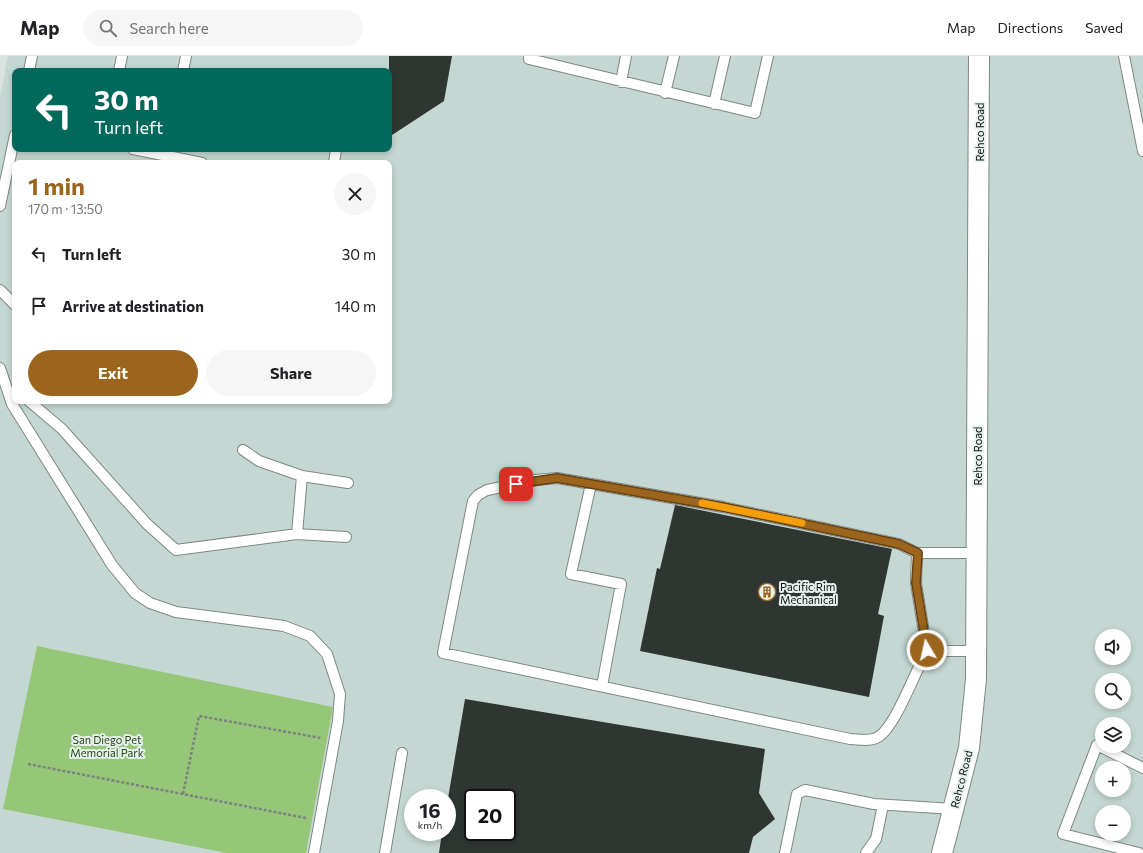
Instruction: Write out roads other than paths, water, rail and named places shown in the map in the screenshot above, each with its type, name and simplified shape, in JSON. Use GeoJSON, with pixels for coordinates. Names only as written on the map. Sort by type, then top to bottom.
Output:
{"type":"FeatureCollection","features":[{"type":"Feature","properties":{"kind":"street","name":"Rehco Road"},"geometry":{"type":"LineString","coordinates":[[942,853],[969,748],[976,679],[979,56]]}},
{"type":"Feature","properties":{"kind":"lane"},"geometry":{"type":"LineString","coordinates":[[30,68],[32,56]]}},
{"type":"Feature","properties":{"kind":"lane"},"geometry":{"type":"LineString","coordinates":[[120,68],[122,56]]}},
{"type":"Feature","properties":{"kind":"lane"},"geometry":{"type":"LineString","coordinates":[[184,68],[186,56]]}},
{"type":"Feature","properties":{"kind":"lane"},"geometry":{"type":"LineString","coordinates":[[530,56],[529,59],[665,93],[755,113],[768,56]]}},
{"type":"Feature","properties":{"kind":"lane"},"geometry":{"type":"LineString","coordinates":[[621,82],[626,56]]}},
{"type":"Feature","properties":{"kind":"lane"},"geometry":{"type":"LineString","coordinates":[[665,93],[674,56]]}},
{"type":"Feature","properties":{"kind":"lane"},"geometry":{"type":"LineString","coordinates":[[714,104],[725,56]]}},
{"type":"Feature","properties":{"kind":"lane"},"geometry":{"type":"LineString","coordinates":[[1124,56],[1143,151]]}},
{"type":"Feature","properties":{"kind":"lane"},"geometry":{"type":"LineString","coordinates":[[0,206],[12,149]]}},
{"type":"Feature","properties":{"kind":"lane"},"geometry":{"type":"LineString","coordinates":[[167,153],[192,160]]}},
{"type":"Feature","properties":{"kind":"lane"},"geometry":{"type":"LineString","coordinates":[[0,290],[12,302]]}},
{"type":"Feature","properties":{"kind":"lane"},"geometry":{"type":"LineString","coordinates":[[0,368],[12,404],[112,565],[135,593],[150,603],[176,612],[284,626],[310,636],[326,654],[340,694],[338,721],[314,853]]}},
{"type":"Feature","properties":{"kind":"lane"},"geometry":{"type":"LineString","coordinates":[[4,380],[12,387]]}},
{"type":"Feature","properties":{"kind":"lane"},"geometry":{"type":"LineString","coordinates":[[33,404],[62,429],[147,524],[176,550],[298,534],[346,537]]}},
{"type":"Feature","properties":{"kind":"lane"},"geometry":{"type":"LineString","coordinates":[[243,450],[259,461],[302,476],[348,483]]}},
{"type":"Feature","properties":{"kind":"lane"},"geometry":{"type":"LineString","coordinates":[[298,534],[302,476]]}},
{"type":"Feature","properties":{"kind":"lane"},"geometry":{"type":"LineString","coordinates":[[918,553],[916,583],[927,650],[888,727],[878,738],[864,740],[850,739],[443,653],[473,501],[478,495],[487,490],[536,480],[557,478],[723,507],[899,544],[918,553],[977,553]]}},
{"type":"Feature","properties":{"kind":"lane"},"geometry":{"type":"LineString","coordinates":[[591,484],[571,574],[622,584],[602,686]]}},
{"type":"Feature","properties":{"kind":"lane"},"geometry":{"type":"LineString","coordinates":[[927,650],[976,651]]}},
{"type":"Feature","properties":{"kind":"lane"},"geometry":{"type":"LineString","coordinates":[[1138,853],[1063,834],[1097,746],[1143,768]]}},
{"type":"Feature","properties":{"kind":"lane"},"geometry":{"type":"LineString","coordinates":[[385,853],[402,753]]}},
{"type":"Feature","properties":{"kind":"lane"},"geometry":{"type":"LineString","coordinates":[[785,853],[796,794],[805,790],[883,805],[954,809]]}},
{"type":"Feature","properties":{"kind":"lane"},"geometry":{"type":"LineString","coordinates":[[866,853],[876,839],[883,805]]}},
{"type":"Feature","properties":{"kind":"place","name":"Pacific Rim Mechanical"},"geometry":{"type":"Point","coordinates":[767,592]}},
{"type":"Feature","properties":{"kind":"park label","name":"San Diego Pet Memorial Park"},"geometry":{"type":"Point","coordinates":[107,745]}}]}
